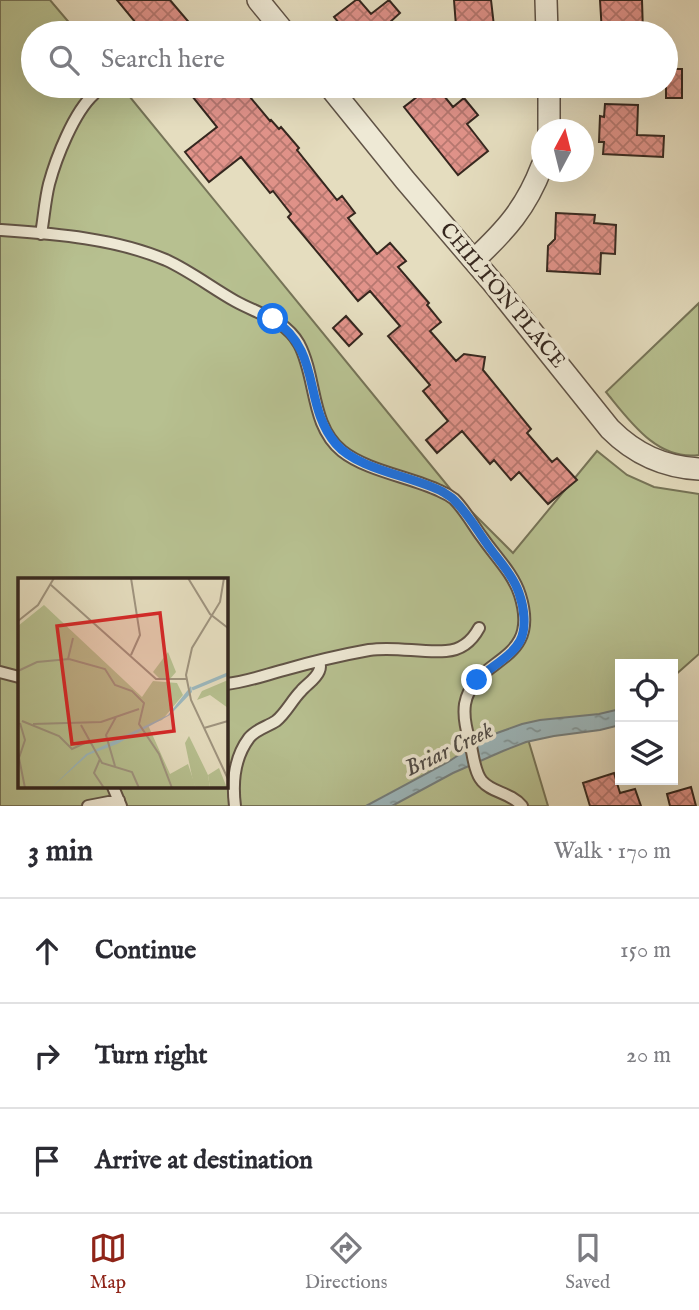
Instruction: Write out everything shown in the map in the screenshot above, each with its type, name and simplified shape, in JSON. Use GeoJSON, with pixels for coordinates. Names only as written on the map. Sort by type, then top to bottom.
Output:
{"type":"FeatureCollection","features":[{"type":"Feature","properties":{"kind":"street"},"geometry":{"type":"LineString","coordinates":[[258,0],[275,21]]}},
{"type":"Feature","properties":{"kind":"street"},"geometry":{"type":"LineString","coordinates":[[546,0],[547,21]]}},
{"type":"Feature","properties":{"kind":"street","name":"CHILTON PLACE"},"geometry":{"type":"LineString","coordinates":[[339,98],[622,441],[658,461],[672,466],[699,469]]}},
{"type":"Feature","properties":{"kind":"street"},"geometry":{"type":"LineString","coordinates":[[549,98],[549,119]]}},
{"type":"Feature","properties":{"kind":"street"},"geometry":{"type":"LineString","coordinates":[[474,260],[518,214],[534,182]]}},
{"type":"Feature","properties":{"kind":"lane"},"geometry":{"type":"LineString","coordinates":[[41,234],[49,184],[56,164],[76,117],[90,98]]}},
{"type":"Feature","properties":{"kind":"lane"},"geometry":{"type":"LineString","coordinates":[[0,230],[102,241],[147,253],[174,264],[235,301],[273,319],[291,333],[300,345],[320,417],[337,446],[354,458],[439,490],[457,503],[511,577],[519,593],[523,620],[519,642],[512,651],[482,674],[470,691],[464,713],[482,782],[512,796],[522,806]]}},
{"type":"Feature","properties":{"kind":"lane"},"geometry":{"type":"LineString","coordinates":[[228,684],[319,660],[383,649],[429,652],[454,650],[471,640],[479,628]]}},
{"type":"Feature","properties":{"kind":"lane"},"geometry":{"type":"LineString","coordinates":[[235,806],[234,773],[247,741],[254,732],[282,716],[294,698],[317,676],[319,660]]}},
{"type":"Feature","properties":{"kind":"lane"},"geometry":{"type":"LineString","coordinates":[[0,672],[18,677]]}},
{"type":"Feature","properties":{"kind":"lane"},"geometry":{"type":"LineString","coordinates":[[88,806],[120,803]]}},
{"type":"Feature","properties":{"kind":"green space"},"geometry":{"type":"Polygon","coordinates":[[[0,0],[50,0],[68,21],[21,21],[21,98],[131,98],[456,496],[513,553],[597,451],[627,475],[654,487],[699,494],[699,654],[678,673],[678,659],[615,659],[615,721],[528,739],[548,806],[0,806],[0,0]]]}},
{"type":"Feature","properties":{"kind":"green space"},"geometry":{"type":"Polygon","coordinates":[[[699,303],[699,455],[684,455],[670,452],[645,436],[606,392],[699,303]]]}},
{"type":"Feature","properties":{"kind":"water"},"geometry":{"type":"Polygon","coordinates":[[[615,710],[615,726],[526,742],[453,773],[392,806],[366,806],[497,733],[540,720],[615,710]]]}},
{"type":"Feature","properties":{"kind":"building"},"geometry":{"type":"Polygon","coordinates":[[[117,0],[170,0],[188,21],[134,21],[117,0]]]}},
{"type":"Feature","properties":{"kind":"building"},"geometry":{"type":"Polygon","coordinates":[[[356,0],[371,14],[389,0],[400,13],[391,21],[337,21],[334,17],[356,0]]]}},
{"type":"Feature","properties":{"kind":"building"},"geometry":{"type":"Polygon","coordinates":[[[454,0],[491,0],[493,21],[456,21],[454,0]]]}},
{"type":"Feature","properties":{"kind":"building"},"geometry":{"type":"Polygon","coordinates":[[[600,0],[642,0],[643,21],[601,21],[600,0]]]}},
{"type":"Feature","properties":{"kind":"building"},"geometry":{"type":"Polygon","coordinates":[[[678,69],[682,69],[682,98],[678,98],[678,69]]]}},
{"type":"Feature","properties":{"kind":"building"},"geometry":{"type":"Polygon","coordinates":[[[194,98],[251,98],[270,121],[279,129],[281,127],[337,200],[342,196],[355,213],[348,218],[377,254],[390,243],[406,261],[398,267],[429,303],[427,305],[441,322],[430,331],[456,361],[464,354],[485,357],[483,370],[531,429],[527,433],[552,462],[557,458],[577,480],[548,504],[519,472],[511,480],[494,460],[490,464],[462,431],[437,453],[426,440],[448,421],[423,391],[430,385],[388,336],[400,326],[370,291],[358,301],[288,217],[291,214],[273,191],[270,193],[241,157],[209,182],[185,152],[217,127],[194,98]]]}},
{"type":"Feature","properties":{"kind":"building"},"geometry":{"type":"Polygon","coordinates":[[[416,98],[446,98],[453,107],[464,98],[478,115],[467,124],[488,151],[458,175],[404,107],[416,98]]]}},
{"type":"Feature","properties":{"kind":"building"},"geometry":{"type":"Polygon","coordinates":[[[605,104],[638,105],[637,135],[664,136],[663,157],[603,154],[604,142],[599,142],[600,116],[604,117],[605,104]]]}},
{"type":"Feature","properties":{"kind":"building"},"geometry":{"type":"Polygon","coordinates":[[[556,213],[595,215],[594,223],[616,225],[615,254],[601,253],[600,274],[547,271],[548,246],[555,239],[556,213]]]}},
{"type":"Feature","properties":{"kind":"building"},"geometry":{"type":"Polygon","coordinates":[[[346,316],[362,334],[349,346],[333,328],[346,316]]]}},
{"type":"Feature","properties":{"kind":"building"},"geometry":{"type":"Polygon","coordinates":[[[614,773],[615,785],[618,785],[620,793],[635,789],[641,806],[590,806],[583,783],[614,773]]]}},
{"type":"Feature","properties":{"kind":"building"},"geometry":{"type":"Polygon","coordinates":[[[691,787],[696,806],[670,806],[667,794],[691,787]]]}},
{"type":"Feature","properties":{"kind":"route"},"geometry":{"type":"LineString","coordinates":[[273,319],[291,333],[300,345],[320,417],[337,446],[354,458],[427,485],[452,498],[511,577],[522,602],[521,638],[512,651],[477,680]]}},
{"type":"Feature","properties":{"kind":"water label","name":"Briar Creek"},"geometry":{"type":"Point","coordinates":[449,750]}}]}
